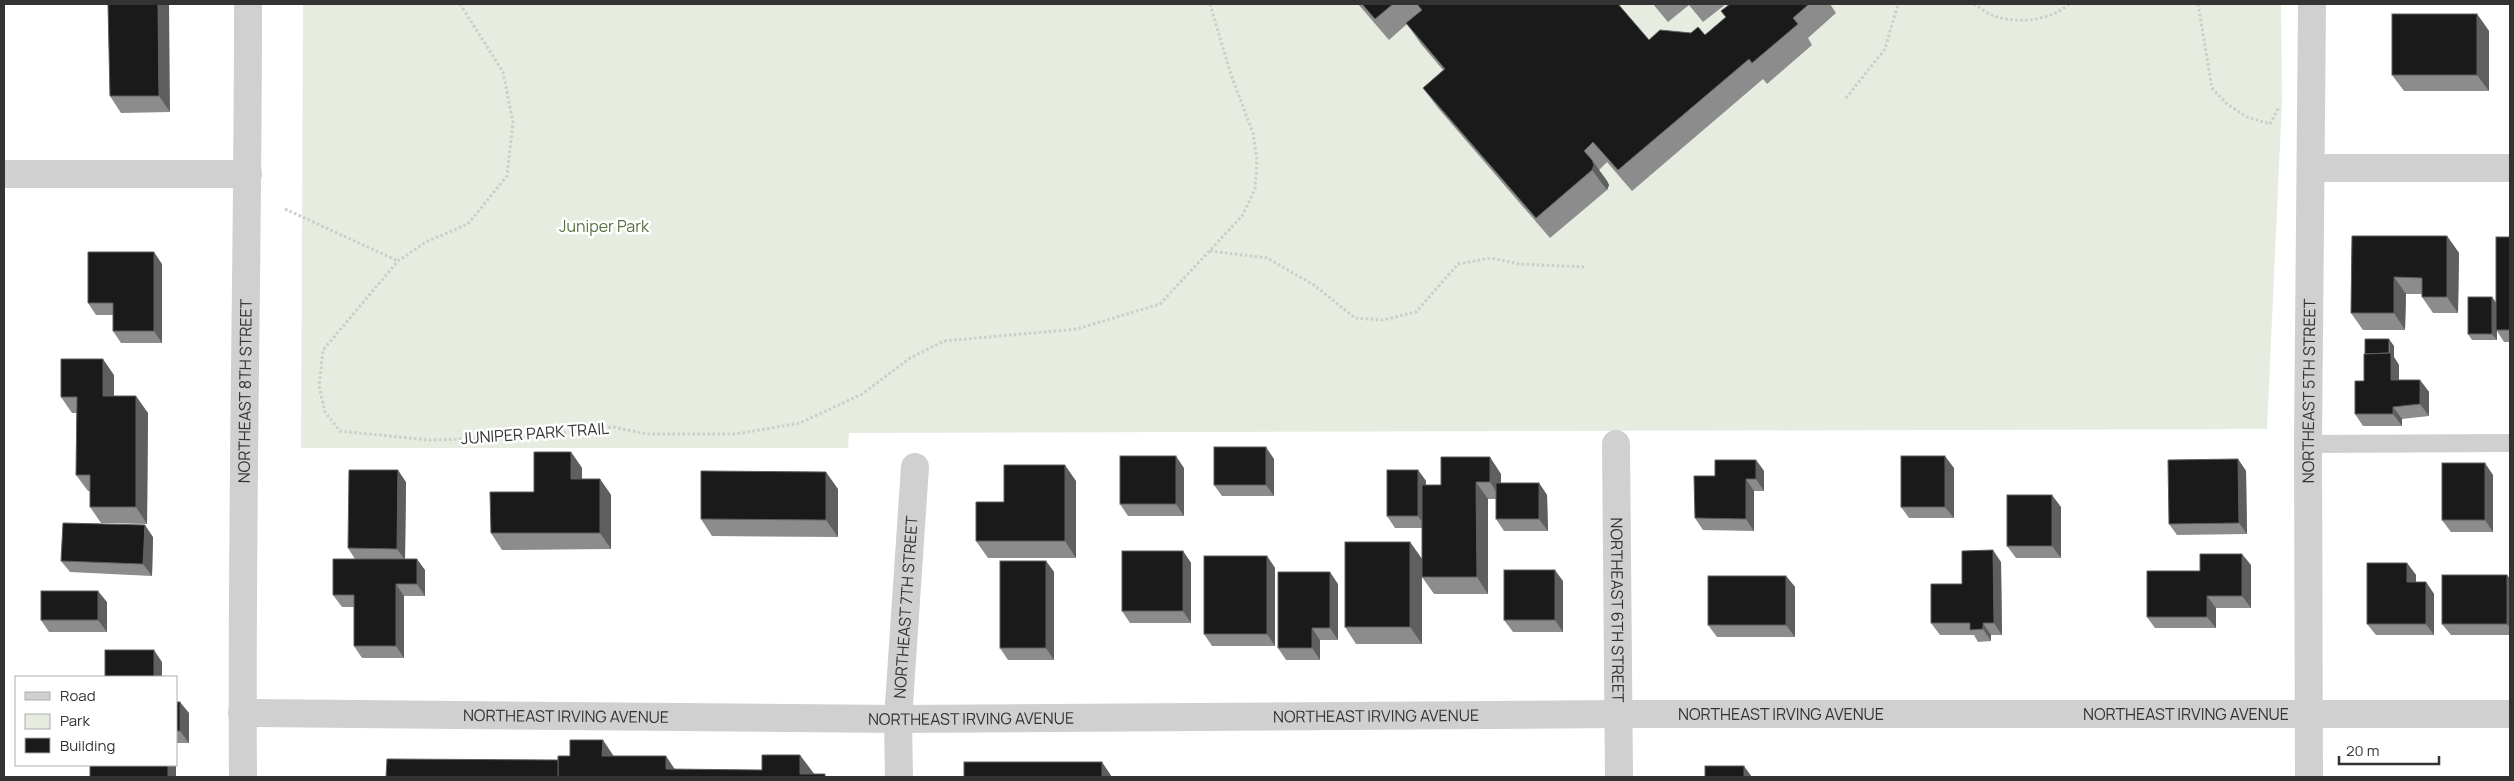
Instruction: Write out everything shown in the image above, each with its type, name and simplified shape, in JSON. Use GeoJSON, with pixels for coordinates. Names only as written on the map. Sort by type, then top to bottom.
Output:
{"type":"FeatureCollection","features":[{"type":"Feature","properties":{"kind":"street","name":"NORTHEAST 8TH STREET"},"geometry":{"type":"LineString","coordinates":[[242,777],[242,460],[248,174],[248,4]]}},
{"type":"Feature","properties":{"kind":"street","name":"NORTHEAST 5TH STREET"},"geometry":{"type":"LineString","coordinates":[[2309,777],[2308,444],[2312,4]]}},
{"type":"Feature","properties":{"kind":"street"},"geometry":{"type":"LineString","coordinates":[[2312,168],[2510,168]]}},
{"type":"Feature","properties":{"kind":"street"},"geometry":{"type":"LineString","coordinates":[[4,174],[248,174]]}},
{"type":"Feature","properties":{"kind":"street","name":"NORTHEAST 6TH STREET"},"geometry":{"type":"LineString","coordinates":[[1616,444],[1619,777]]}},
{"type":"Feature","properties":{"kind":"street","name":"NORTHEAST 7TH STREET"},"geometry":{"type":"LineString","coordinates":[[899,777],[898,719],[915,467]]}},
{"type":"Feature","properties":{"kind":"street","name":"NORTHEAST IRVING AVENUE"},"geometry":{"type":"LineString","coordinates":[[242,713],[898,719],[1619,714],[2510,714]]}},
{"type":"Feature","properties":{"kind":"lane"},"geometry":{"type":"LineString","coordinates":[[2308,444],[2510,443]]}},
{"type":"Feature","properties":{"kind":"path","name":"JUNIPER PARK TRAIL"},"geometry":{"type":"LineString","coordinates":[[460,4],[503,72],[513,122],[507,176],[468,224],[426,242],[398,261],[323,350],[319,386],[325,412],[340,431],[430,440],[528,437],[613,427],[647,434],[736,434],[800,423],[862,394],[910,358],[944,340],[1077,329],[1160,304],[1242,216],[1255,189],[1257,160],[1253,133],[1231,75],[1210,4]]}},
{"type":"Feature","properties":{"kind":"path"},"geometry":{"type":"LineString","coordinates":[[1846,98],[1885,50],[1898,4]]}},
{"type":"Feature","properties":{"kind":"path"},"geometry":{"type":"LineString","coordinates":[[1974,4],[1994,16],[2018,21],[2041,18],[2064,9],[2069,4]]}},
{"type":"Feature","properties":{"kind":"path"},"geometry":{"type":"LineString","coordinates":[[2198,4],[2212,88],[2227,104],[2240,113],[2270,124],[2282,101]]}},
{"type":"Feature","properties":{"kind":"path"},"geometry":{"type":"LineString","coordinates":[[285,208],[398,261]]}},
{"type":"Feature","properties":{"kind":"path"},"geometry":{"type":"LineString","coordinates":[[1210,251],[1267,258],[1314,285],[1355,318],[1383,320],[1416,312],[1458,264],[1491,258],[1519,264],[1586,267]]}},
{"type":"Feature","properties":{"kind":"green space","name":"Juniper Park"},"geometry":{"type":"Polygon","coordinates":[[[303,4],[2281,4],[2282,101],[2267,429],[849,433],[848,448],[301,448],[303,4]]]}},
{"type":"Feature","properties":{"kind":"building"},"geometry":{"type":"Polygon","coordinates":[[[108,4],[158,4],[159,96],[110,96],[108,4]]]}},
{"type":"Feature","properties":{"kind":"building"},"geometry":{"type":"Polygon","coordinates":[[[1362,4],[1393,4],[1375,19],[1362,4]]]}},
{"type":"Feature","properties":{"kind":"building"},"geometry":{"type":"Polygon","coordinates":[[[1417,4],[1618,4],[1649,40],[1660,30],[1691,33],[1698,27],[1705,35],[1726,17],[1721,11],[1730,4],[1809,4],[1793,18],[1798,24],[1752,63],[1749,59],[1618,170],[1593,142],[1584,151],[1592,160],[1594,165],[1592,170],[1536,218],[1423,88],[1445,69],[1406,23],[1422,10],[1417,4]]]}},
{"type":"Feature","properties":{"kind":"building"},"geometry":{"type":"Polygon","coordinates":[[[2392,14],[2477,14],[2477,75],[2392,75],[2392,14]]]}},
{"type":"Feature","properties":{"kind":"building"},"geometry":{"type":"Polygon","coordinates":[[[2352,236],[2447,236],[2447,297],[2422,297],[2422,278],[2394,277],[2394,313],[2351,313],[2352,236]]]}},
{"type":"Feature","properties":{"kind":"building"},"geometry":{"type":"Polygon","coordinates":[[[2496,237],[2510,237],[2510,330],[2496,330],[2496,237]]]}},
{"type":"Feature","properties":{"kind":"building"},"geometry":{"type":"Polygon","coordinates":[[[88,252],[154,252],[154,331],[113,331],[113,303],[88,303],[88,252]]]}},
{"type":"Feature","properties":{"kind":"building"},"geometry":{"type":"Polygon","coordinates":[[[2468,297],[2492,297],[2492,334],[2468,334],[2468,297]]]}},
{"type":"Feature","properties":{"kind":"building"},"geometry":{"type":"Polygon","coordinates":[[[2365,339],[2389,339],[2389,353],[2365,354],[2365,339]]]}},
{"type":"Feature","properties":{"kind":"building"},"geometry":{"type":"Polygon","coordinates":[[[2391,353],[2391,380],[2420,380],[2420,404],[2393,407],[2393,414],[2355,414],[2355,381],[2364,381],[2364,354],[2391,353]]]}},
{"type":"Feature","properties":{"kind":"building"},"geometry":{"type":"Polygon","coordinates":[[[61,359],[103,359],[103,396],[136,396],[136,507],[90,507],[90,475],[76,475],[77,397],[61,397],[61,359]]]}},
{"type":"Feature","properties":{"kind":"building"},"geometry":{"type":"Polygon","coordinates":[[[1214,447],[1266,447],[1266,485],[1214,485],[1214,447]]]}},
{"type":"Feature","properties":{"kind":"building"},"geometry":{"type":"Polygon","coordinates":[[[534,452],[571,452],[571,479],[600,479],[600,533],[491,533],[490,492],[534,492],[534,452]]]}},
{"type":"Feature","properties":{"kind":"building"},"geometry":{"type":"Polygon","coordinates":[[[1120,456],[1176,456],[1176,504],[1120,504],[1120,456]]]}},
{"type":"Feature","properties":{"kind":"building"},"geometry":{"type":"Polygon","coordinates":[[[1901,456],[1945,456],[1945,507],[1901,507],[1901,456]]]}},
{"type":"Feature","properties":{"kind":"building"},"geometry":{"type":"Polygon","coordinates":[[[1441,457],[1490,457],[1490,482],[1476,482],[1477,577],[1422,577],[1422,485],[1441,485],[1441,457]]]}},
{"type":"Feature","properties":{"kind":"building"},"geometry":{"type":"Polygon","coordinates":[[[2238,459],[2239,523],[2169,524],[2168,460],[2238,459]]]}},
{"type":"Feature","properties":{"kind":"building"},"geometry":{"type":"Polygon","coordinates":[[[1715,460],[1756,460],[1756,479],[1746,479],[1746,519],[1695,518],[1694,476],[1715,476],[1715,460]]]}},
{"type":"Feature","properties":{"kind":"building"},"geometry":{"type":"Polygon","coordinates":[[[2442,463],[2485,463],[2485,520],[2442,520],[2442,463]]]}},
{"type":"Feature","properties":{"kind":"building"},"geometry":{"type":"Polygon","coordinates":[[[1004,465],[1065,465],[1065,541],[976,541],[976,502],[1004,502],[1004,465]]]}},
{"type":"Feature","properties":{"kind":"building"},"geometry":{"type":"Polygon","coordinates":[[[349,470],[398,470],[397,549],[348,548],[349,470]]]}},
{"type":"Feature","properties":{"kind":"building"},"geometry":{"type":"Polygon","coordinates":[[[1387,470],[1418,470],[1418,516],[1387,516],[1387,470]]]}},
{"type":"Feature","properties":{"kind":"building"},"geometry":{"type":"Polygon","coordinates":[[[701,471],[826,472],[826,520],[701,519],[701,471]]]}},
{"type":"Feature","properties":{"kind":"building"},"geometry":{"type":"Polygon","coordinates":[[[1496,483],[1539,483],[1539,519],[1496,519],[1496,483]]]}},
{"type":"Feature","properties":{"kind":"building"},"geometry":{"type":"Polygon","coordinates":[[[2007,495],[2052,495],[2052,546],[2007,546],[2007,495]]]}},
{"type":"Feature","properties":{"kind":"building"},"geometry":{"type":"Polygon","coordinates":[[[63,523],[145,525],[143,564],[61,561],[63,523]]]}},
{"type":"Feature","properties":{"kind":"building"},"geometry":{"type":"Polygon","coordinates":[[[1345,542],[1410,542],[1410,627],[1345,627],[1345,542]]]}},
{"type":"Feature","properties":{"kind":"building"},"geometry":{"type":"Polygon","coordinates":[[[1993,550],[1994,623],[1983,623],[1983,629],[1970,630],[1970,623],[1931,623],[1931,584],[1962,584],[1962,551],[1993,550]]]}},
{"type":"Feature","properties":{"kind":"building"},"geometry":{"type":"Polygon","coordinates":[[[1122,551],[1183,551],[1183,611],[1122,611],[1122,551]]]}},
{"type":"Feature","properties":{"kind":"building"},"geometry":{"type":"Polygon","coordinates":[[[2200,554],[2242,554],[2242,596],[2207,596],[2207,617],[2147,617],[2147,571],[2200,571],[2200,554]]]}},
{"type":"Feature","properties":{"kind":"building"},"geometry":{"type":"Polygon","coordinates":[[[1204,556],[1267,556],[1267,634],[1204,634],[1204,556]]]}},
{"type":"Feature","properties":{"kind":"building"},"geometry":{"type":"Polygon","coordinates":[[[333,559],[417,559],[417,584],[396,584],[396,646],[354,646],[354,595],[333,595],[333,559]]]}},
{"type":"Feature","properties":{"kind":"building"},"geometry":{"type":"Polygon","coordinates":[[[1000,561],[1046,561],[1046,648],[1000,648],[1000,561]]]}},
{"type":"Feature","properties":{"kind":"building"},"geometry":{"type":"Polygon","coordinates":[[[2367,563],[2407,563],[2407,582],[2426,582],[2426,624],[2367,624],[2367,563]]]}},
{"type":"Feature","properties":{"kind":"building"},"geometry":{"type":"Polygon","coordinates":[[[1504,570],[1555,570],[1555,620],[1504,620],[1504,570]]]}},
{"type":"Feature","properties":{"kind":"building"},"geometry":{"type":"Polygon","coordinates":[[[1278,572],[1330,572],[1330,628],[1312,628],[1312,648],[1278,648],[1278,572]]]}},
{"type":"Feature","properties":{"kind":"building"},"geometry":{"type":"Polygon","coordinates":[[[2442,575],[2507,575],[2507,624],[2442,624],[2442,575]]]}},
{"type":"Feature","properties":{"kind":"building"},"geometry":{"type":"Polygon","coordinates":[[[1708,576],[1786,576],[1786,625],[1708,625],[1708,576]]]}},
{"type":"Feature","properties":{"kind":"building"},"geometry":{"type":"Polygon","coordinates":[[[41,591],[98,591],[98,620],[41,620],[41,591]]]}},
{"type":"Feature","properties":{"kind":"building"},"geometry":{"type":"Polygon","coordinates":[[[105,650],[154,650],[154,676],[105,676],[105,650]]]}},
{"type":"Feature","properties":{"kind":"building"},"geometry":{"type":"Polygon","coordinates":[[[178,702],[180,702],[180,731],[178,731],[178,702]]]}},
{"type":"Feature","properties":{"kind":"building"},"geometry":{"type":"Polygon","coordinates":[[[570,740],[603,740],[602,756],[666,756],[666,769],[762,770],[762,755],[800,755],[800,774],[825,774],[825,777],[558,777],[558,756],[570,756],[570,740]]]}},
{"type":"Feature","properties":{"kind":"building"},"geometry":{"type":"Polygon","coordinates":[[[387,759],[558,760],[558,777],[386,777],[387,759]]]}},
{"type":"Feature","properties":{"kind":"building"},"geometry":{"type":"Polygon","coordinates":[[[964,762],[1102,762],[1102,777],[964,777],[964,762]]]}},
{"type":"Feature","properties":{"kind":"building"},"geometry":{"type":"Polygon","coordinates":[[[90,766],[168,766],[168,777],[90,777],[90,766]]]}},
{"type":"Feature","properties":{"kind":"building"},"geometry":{"type":"Polygon","coordinates":[[[1705,766],[1744,766],[1744,777],[1705,777],[1705,766]]]}}]}
